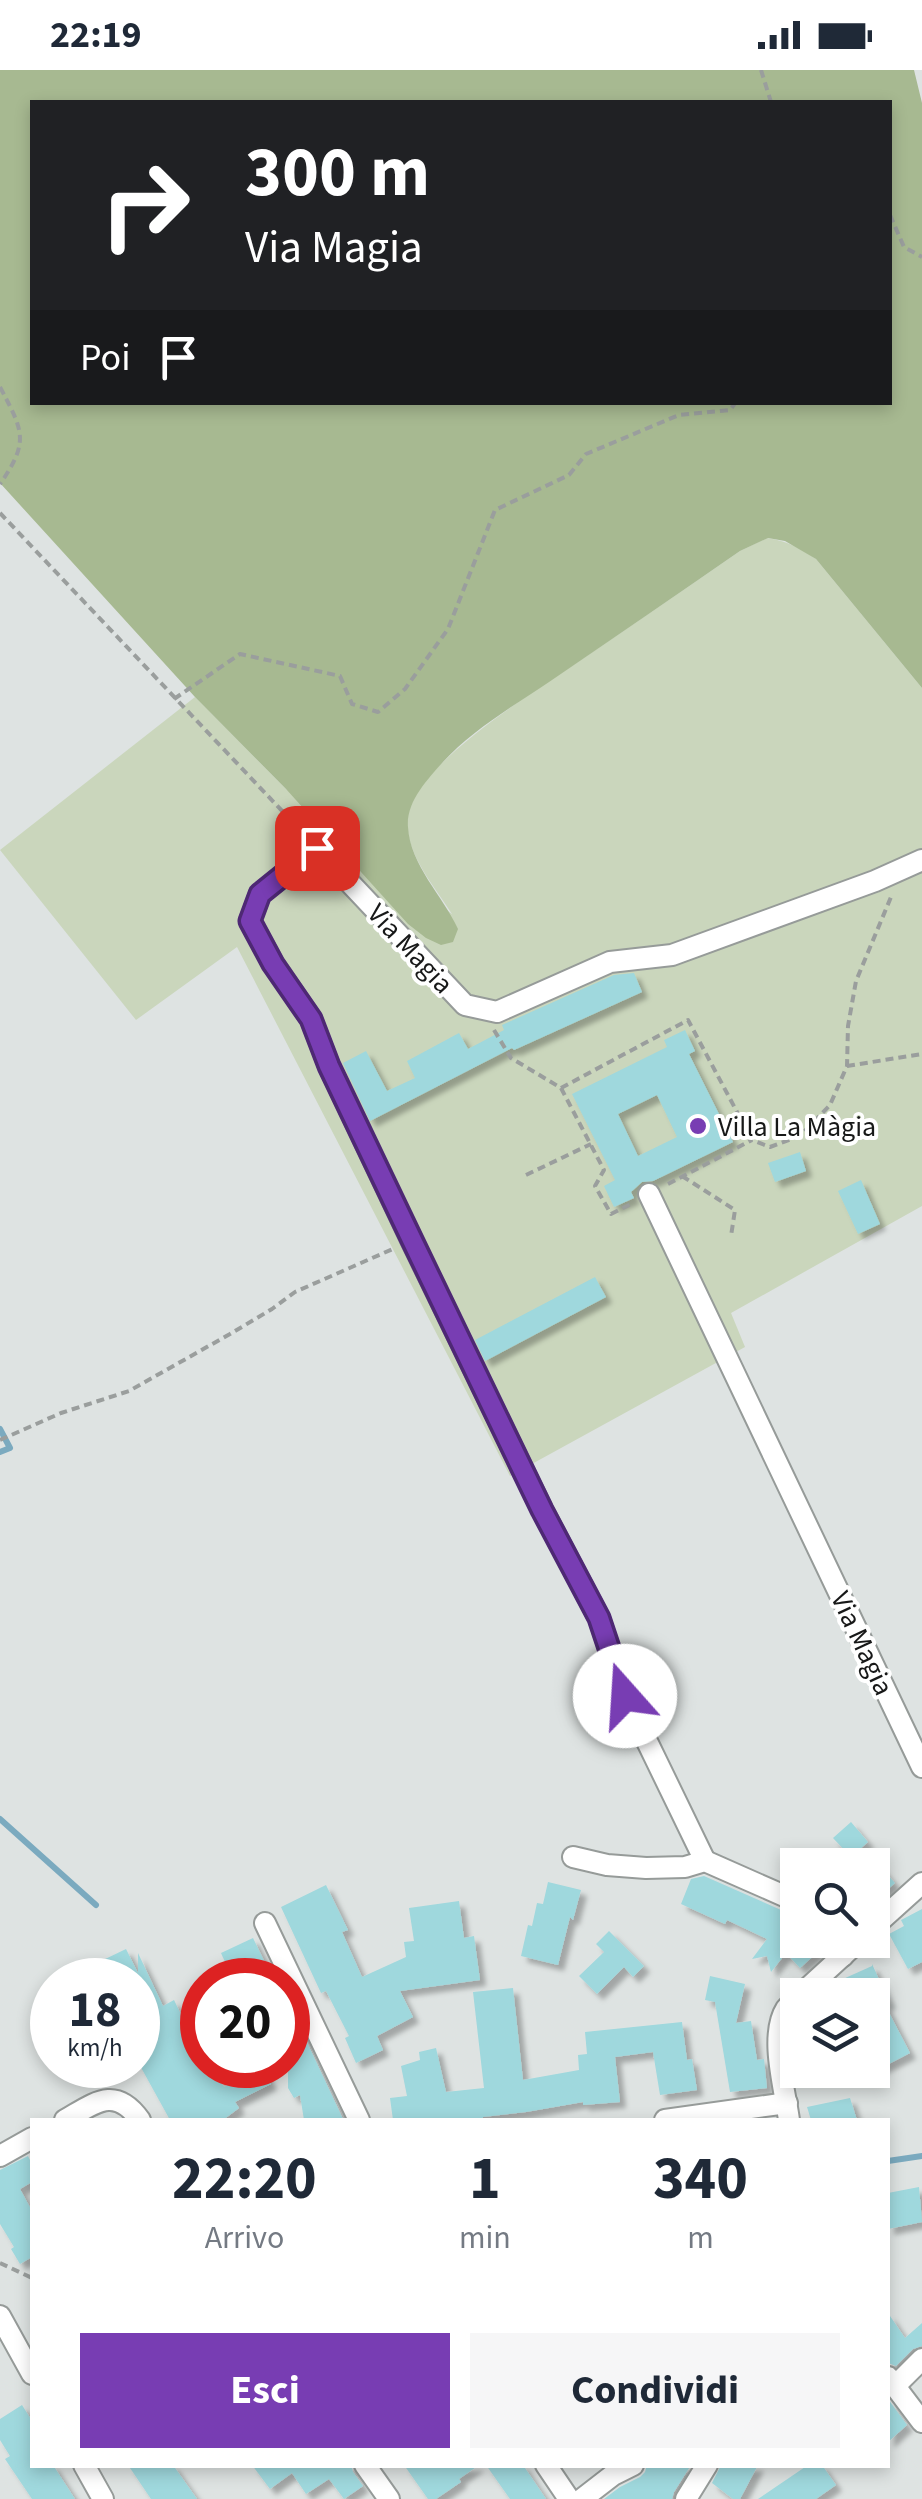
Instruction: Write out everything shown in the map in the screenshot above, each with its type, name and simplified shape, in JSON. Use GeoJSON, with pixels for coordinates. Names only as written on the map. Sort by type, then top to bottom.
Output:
{"type":"FeatureCollection","features":[{"type":"Feature","properties":{"kind":"street","name":"Via Magia"},"geometry":{"type":"LineString","coordinates":[[317,848],[465,1005],[496,1012],[610,962],[672,955],[913,864]]}},
{"type":"Feature","properties":{"kind":"street"},"geometry":{"type":"LineString","coordinates":[[317,848],[260,894],[250,921],[273,964],[311,1019],[329,1066],[412,1240],[542,1510],[599,1618],[625,1696],[705,1862]]}},
{"type":"Feature","properties":{"kind":"street","name":"Via Magia"},"geometry":{"type":"LineString","coordinates":[[649,1194],[922,1767]]}},
{"type":"Feature","properties":{"kind":"street"},"geometry":{"type":"LineString","coordinates":[[573,1858],[646,1868],[705,1862],[780,1894]]}},
{"type":"Feature","properties":{"kind":"street"},"geometry":{"type":"LineString","coordinates":[[890,1912],[922,1883]]}},
{"type":"Feature","properties":{"kind":"street"},"geometry":{"type":"LineString","coordinates":[[265,1923],[359,2118]]}},
{"type":"Feature","properties":{"kind":"street"},"geometry":{"type":"LineString","coordinates":[[818,1978],[840,1958]]}},
{"type":"Feature","properties":{"kind":"street"},"geometry":{"type":"LineString","coordinates":[[780,2025],[780,2057]]}},
{"type":"Feature","properties":{"kind":"street"},"geometry":{"type":"LineString","coordinates":[[68,2118],[100,2100],[111,2099],[130,2106],[139,2118]]}},
{"type":"Feature","properties":{"kind":"street"},"geometry":{"type":"LineString","coordinates":[[696,2118],[788,2112]]}},
{"type":"Feature","properties":{"kind":"street"},"geometry":{"type":"LineString","coordinates":[[0,2156],[30,2139]]}},
{"type":"Feature","properties":{"kind":"street"},"geometry":{"type":"LineString","coordinates":[[0,2316],[30,2370]]}},
{"type":"Feature","properties":{"kind":"street"},"geometry":{"type":"LineString","coordinates":[[922,2359],[891,2381],[922,2422]]}},
{"type":"Feature","properties":{"kind":"street"},"geometry":{"type":"LineString","coordinates":[[86,2468],[103,2499]]}},
{"type":"Feature","properties":{"kind":"street"},"geometry":{"type":"LineString","coordinates":[[367,2468],[390,2499]]}},
{"type":"Feature","properties":{"kind":"street"},"geometry":{"type":"LineString","coordinates":[[548,2468],[569,2499]]}},
{"type":"Feature","properties":{"kind":"street"},"geometry":{"type":"LineString","coordinates":[[582,2499],[627,2468]]}},
{"type":"Feature","properties":{"kind":"street"},"geometry":{"type":"LineString","coordinates":[[686,2499],[705,2468]]}},
{"type":"Feature","properties":{"kind":"path"},"geometry":{"type":"LineString","coordinates":[[761,70],[770,100]]}},
{"type":"Feature","properties":{"kind":"path"},"geometry":{"type":"LineString","coordinates":[[892,220],[904,248],[922,256]]}},
{"type":"Feature","properties":{"kind":"path"},"geometry":{"type":"LineString","coordinates":[[0,388],[20,427],[17,460],[0,484]]}},
{"type":"Feature","properties":{"kind":"path"},"geometry":{"type":"LineString","coordinates":[[174,699],[240,654],[340,676],[352,704],[378,712],[405,689],[448,630],[495,510],[570,476],[586,454],[679,415],[730,410],[734,405]]}},
{"type":"Feature","properties":{"kind":"path"},"geometry":{"type":"LineString","coordinates":[[0,514],[317,848]]}},
{"type":"Feature","properties":{"kind":"path"},"geometry":{"type":"LineString","coordinates":[[562,1088],[688,1020],[752,1140],[770,1147],[800,1136],[830,1105],[848,1066],[848,1026],[856,981],[880,917],[913,864]]}},
{"type":"Feature","properties":{"kind":"path"},"geometry":{"type":"LineString","coordinates":[[480,1008],[511,1058],[562,1088],[604,1170],[594,1186],[611,1214],[752,1140]]}},
{"type":"Feature","properties":{"kind":"path"},"geometry":{"type":"LineString","coordinates":[[848,1066],[922,1054]]}},
{"type":"Feature","properties":{"kind":"path"},"geometry":{"type":"LineString","coordinates":[[526,1175],[591,1144]]}},
{"type":"Feature","properties":{"kind":"path"},"geometry":{"type":"LineString","coordinates":[[682,1176],[735,1210],[730,1236]]}},
{"type":"Feature","properties":{"kind":"path"},"geometry":{"type":"LineString","coordinates":[[0,1440],[61,1413],[129,1391],[296,1292],[412,1240]]}},
{"type":"Feature","properties":{"kind":"path"},"geometry":{"type":"LineString","coordinates":[[0,2263],[30,2277]]}},
{"type":"Feature","properties":{"kind":"green space"},"geometry":{"type":"Polygon","coordinates":[[[0,70],[914,70],[922,103],[922,688],[816,559],[785,541],[768,538],[740,551],[481,728],[424,784],[410,809],[408,827],[421,867],[458,929],[453,942],[441,945],[408,924],[286,789],[195,697],[0,483],[0,70]]]}},
{"type":"Feature","properties":{"kind":"green space"},"geometry":{"type":"Polygon","coordinates":[[[767,538],[816,559],[922,688],[922,1206],[731,1313],[745,1347],[510,1476],[237,947],[136,1020],[0,850],[195,697],[286,789],[452,914],[420,865],[409,838],[409,810],[419,789],[462,745],[519,701],[740,551],[767,538]]]}},
{"type":"Feature","properties":{"kind":"building"},"geometry":{"type":"Polygon","coordinates":[[[634,973],[642,992],[512,1048],[370,1121],[343,1063],[366,1051],[387,1091],[415,1078],[407,1061],[459,1033],[468,1049],[504,1030],[502,1025],[614,975],[634,973]]]}},
{"type":"Feature","properties":{"kind":"building","name":"Villa La Màgia"},"geometry":{"type":"Polygon","coordinates":[[[685,1030],[695,1051],[689,1054],[733,1142],[653,1181],[642,1182],[631,1192],[634,1198],[614,1207],[604,1186],[615,1180],[572,1094],[667,1047],[664,1040],[685,1030]],[[657,1095],[618,1114],[638,1156],[677,1137],[657,1095]]]}},
{"type":"Feature","properties":{"kind":"building"},"geometry":{"type":"Polygon","coordinates":[[[800,1152],[806,1171],[775,1182],[768,1163],[800,1152]]]}},
{"type":"Feature","properties":{"kind":"building"},"geometry":{"type":"Polygon","coordinates":[[[861,1180],[880,1224],[858,1234],[838,1191],[861,1180]]]}},
{"type":"Feature","properties":{"kind":"building"},"geometry":{"type":"Polygon","coordinates":[[[595,1277],[606,1297],[485,1361],[475,1340],[595,1277]]]}},
{"type":"Feature","properties":{"kind":"building"},"geometry":{"type":"Polygon","coordinates":[[[851,1822],[868,1842],[861,1848],[842,1848],[833,1838],[851,1822]]]}},
{"type":"Feature","properties":{"kind":"building"},"geometry":{"type":"Polygon","coordinates":[[[704,1876],[780,1910],[782,1958],[771,1972],[767,1956],[752,1959],[767,1939],[681,1904],[691,1879],[704,1876]]]}},
{"type":"Feature","properties":{"kind":"building"},"geometry":{"type":"Polygon","coordinates":[[[548,1882],[581,1890],[558,1965],[521,1956],[528,1925],[532,1926],[537,1903],[543,1904],[548,1882]]]}},
{"type":"Feature","properties":{"kind":"building"},"geometry":{"type":"Polygon","coordinates":[[[326,1885],[348,1930],[342,1932],[362,1977],[406,1957],[404,1942],[414,1941],[409,1908],[459,1901],[464,1938],[474,1936],[480,1980],[400,1991],[413,2017],[377,2036],[383,2050],[356,2063],[345,2038],[349,2036],[326,1991],[321,1993],[310,1969],[310,1958],[305,1958],[281,1907],[326,1885]]]}},
{"type":"Feature","properties":{"kind":"building"},"geometry":{"type":"Polygon","coordinates":[[[922,1909],[922,1962],[908,1969],[890,1936],[904,1926],[901,1920],[922,1909]]]}},
{"type":"Feature","properties":{"kind":"building"},"geometry":{"type":"Polygon","coordinates":[[[609,1931],[644,1966],[633,1977],[624,1967],[597,1994],[579,1976],[604,1952],[596,1944],[609,1931]]]}},
{"type":"Feature","properties":{"kind":"building"},"geometry":{"type":"Polygon","coordinates":[[[253,1938],[263,1958],[223,1958],[221,1953],[253,1938]]]}},
{"type":"Feature","properties":{"kind":"building"},"geometry":{"type":"Polygon","coordinates":[[[126,1949],[130,1958],[107,1958],[126,1949]]]}},
{"type":"Feature","properties":{"kind":"building"},"geometry":{"type":"Polygon","coordinates":[[[791,1958],[811,1958],[800,1968],[791,1958]]]}},
{"type":"Feature","properties":{"kind":"building"},"geometry":{"type":"Polygon","coordinates":[[[872,1966],[878,1978],[845,1978],[872,1966]]]}},
{"type":"Feature","properties":{"kind":"building"},"geometry":{"type":"Polygon","coordinates":[[[710,1976],[745,1984],[736,2023],[751,2021],[757,2060],[764,2059],[767,2088],[730,2092],[715,2002],[705,2000],[710,1976]]]}},
{"type":"Feature","properties":{"kind":"building"},"geometry":{"type":"Polygon","coordinates":[[[513,1988],[523,2080],[579,2070],[578,2055],[587,2054],[585,2032],[682,2022],[687,2060],[692,2059],[697,2090],[660,2095],[653,2052],[615,2057],[620,2102],[583,2102],[483,2118],[393,2118],[390,2098],[407,2096],[401,2066],[420,2060],[419,2052],[436,2048],[446,2092],[484,2088],[473,1992],[513,1988]]]}},
{"type":"Feature","properties":{"kind":"building"},"geometry":{"type":"Polygon","coordinates":[[[160,2000],[163,2006],[174,2000],[180,2012],[180,2088],[263,2088],[235,2102],[239,2108],[226,2118],[169,2118],[152,2088],[160,2088],[160,2000]]]}},
{"type":"Feature","properties":{"kind":"building"},"geometry":{"type":"Polygon","coordinates":[[[890,2015],[910,2053],[890,2063],[890,2015]]]}},
{"type":"Feature","properties":{"kind":"building"},"geometry":{"type":"Polygon","coordinates":[[[310,2048],[343,2118],[304,2118],[300,2095],[294,2098],[288,2088],[310,2088],[310,2048]]]}},
{"type":"Feature","properties":{"kind":"building"},"geometry":{"type":"Polygon","coordinates":[[[850,2098],[856,2118],[810,2118],[807,2107],[850,2098]]]}},
{"type":"Feature","properties":{"kind":"building"},"geometry":{"type":"Polygon","coordinates":[[[28,2156],[30,2160],[30,2183],[20,2189],[30,2207],[30,2258],[20,2264],[0,2224],[0,2170],[28,2156]]]}},
{"type":"Feature","properties":{"kind":"building"},"geometry":{"type":"Polygon","coordinates":[[[919,2187],[922,2222],[890,2229],[890,2193],[919,2187]]]}},
{"type":"Feature","properties":{"kind":"building"},"geometry":{"type":"Polygon","coordinates":[[[890,2316],[905,2338],[922,2323],[922,2346],[913,2349],[896,2366],[890,2364],[890,2316]]]}},
{"type":"Feature","properties":{"kind":"building"},"geometry":{"type":"Polygon","coordinates":[[[890,2402],[907,2425],[890,2440],[890,2402]]]}},
{"type":"Feature","properties":{"kind":"building"},"geometry":{"type":"Polygon","coordinates":[[[22,2405],[30,2418],[30,2468],[55,2468],[75,2499],[32,2499],[5,2459],[10,2456],[0,2440],[0,2419],[22,2405]]]}},
{"type":"Feature","properties":{"kind":"building"},"geometry":{"type":"Polygon","coordinates":[[[130,2468],[175,2468],[197,2499],[151,2499],[130,2468]]]}},
{"type":"Feature","properties":{"kind":"building"},"geometry":{"type":"Polygon","coordinates":[[[254,2468],[352,2468],[363,2486],[344,2499],[329,2479],[306,2494],[292,2473],[270,2489],[254,2468]]]}},
{"type":"Feature","properties":{"kind":"building"},"geometry":{"type":"Polygon","coordinates":[[[406,2468],[475,2468],[436,2499],[428,2499],[406,2468]]]}},
{"type":"Feature","properties":{"kind":"building"},"geometry":{"type":"Polygon","coordinates":[[[488,2468],[525,2468],[546,2499],[510,2499],[488,2468]]]}},
{"type":"Feature","properties":{"kind":"building"},"geometry":{"type":"Polygon","coordinates":[[[646,2468],[689,2468],[672,2499],[604,2499],[640,2477],[646,2468]]]}},
{"type":"Feature","properties":{"kind":"building"},"geometry":{"type":"Polygon","coordinates":[[[720,2468],[756,2468],[740,2499],[733,2499],[712,2483],[720,2468]]]}},
{"type":"Feature","properties":{"kind":"building"},"geometry":{"type":"Polygon","coordinates":[[[804,2468],[824,2468],[836,2485],[816,2499],[758,2499],[804,2468]]]}},
{"type":"Feature","properties":{"kind":"waterway"},"geometry":{"type":"LineString","coordinates":[[0,1429],[10,1448],[0,1452]]}},
{"type":"Feature","properties":{"kind":"waterway"},"geometry":{"type":"LineString","coordinates":[[0,1819],[96,1905]]}},
{"type":"Feature","properties":{"kind":"waterway"},"geometry":{"type":"LineString","coordinates":[[890,2161],[922,2156]]}},
{"type":"Feature","properties":{"kind":"place","name":"Villa La Màgia"},"geometry":{"type":"Point","coordinates":[698,1126]}},
{"type":"Feature","properties":{"kind":"route"},"geometry":{"type":"LineString","coordinates":[[317,848],[260,894],[250,921],[273,964],[311,1019],[329,1066],[412,1240],[542,1510],[599,1618],[625,1696]]}}]}
